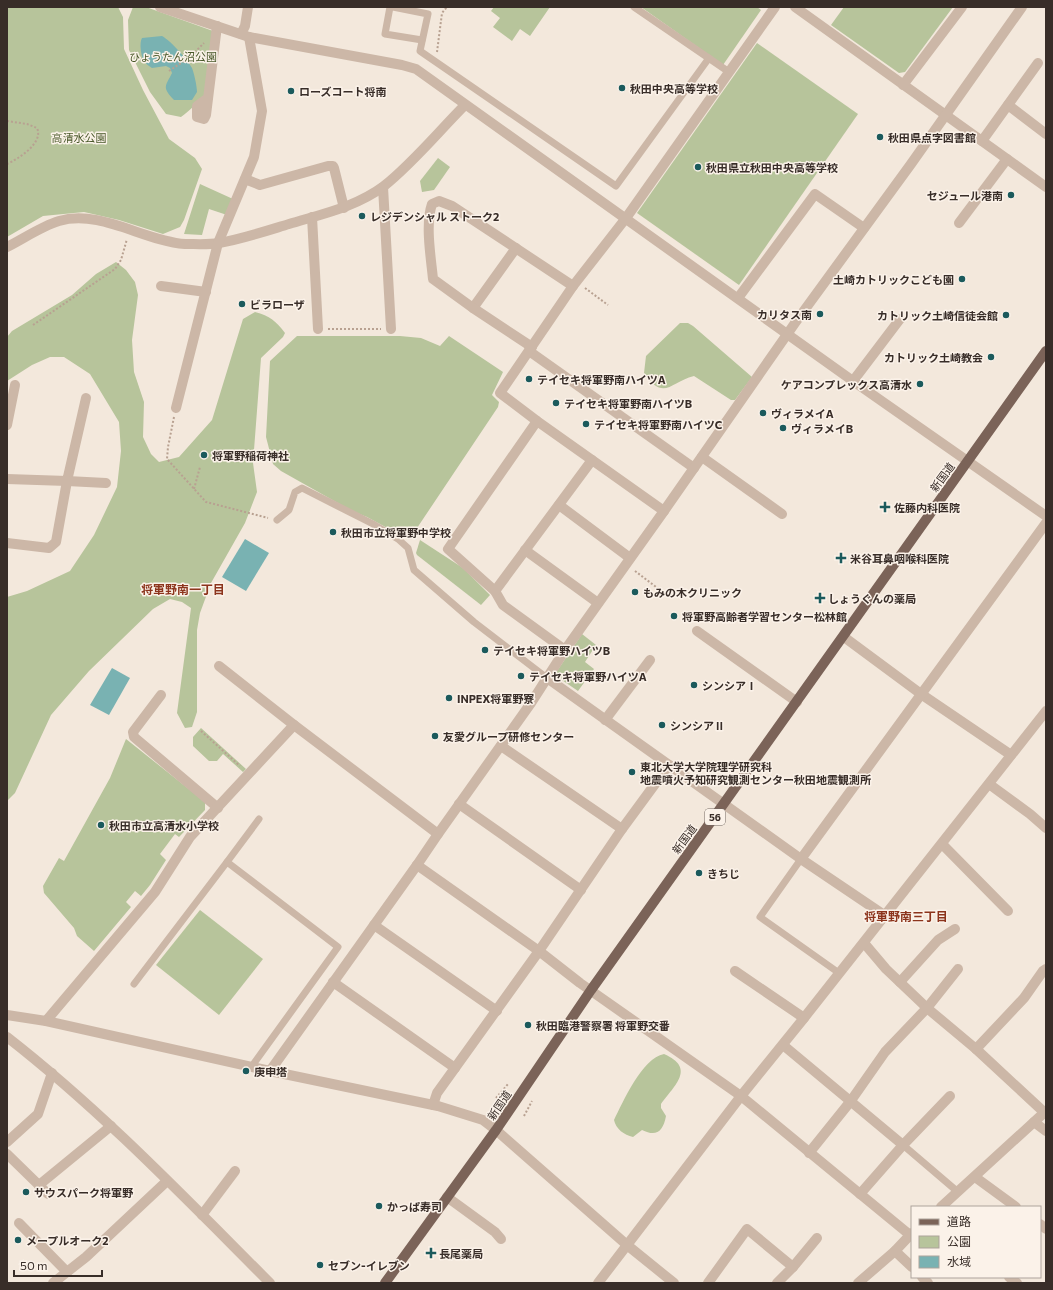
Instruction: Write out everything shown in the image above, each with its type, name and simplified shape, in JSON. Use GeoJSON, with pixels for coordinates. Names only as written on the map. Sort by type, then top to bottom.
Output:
{"type":"FeatureCollection","features":[{"type":"Feature","properties":{"kind":"main road","name":"新国道"},"geometry":{"type":"LineString","coordinates":[[385,1283],[496,1130],[591,990],[1046,352]]}},
{"type":"Feature","properties":{"kind":"street"},"geometry":{"type":"LineString","coordinates":[[160,7],[245,36],[416,69],[1046,516]]}},
{"type":"Feature","properties":{"kind":"street"},"geometry":{"type":"LineString","coordinates":[[176,408],[218,243],[227,218],[254,158],[262,111],[245,36],[248,7]]}},
{"type":"Feature","properties":{"kind":"street"},"geometry":{"type":"LineString","coordinates":[[664,512],[500,393],[575,284],[626,218],[775,7]]}},
{"type":"Feature","properties":{"kind":"street"},"geometry":{"type":"LineString","coordinates":[[795,7],[1046,187]]}},
{"type":"Feature","properties":{"kind":"street"},"geometry":{"type":"LineString","coordinates":[[903,85],[962,7]]}},
{"type":"Feature","properties":{"kind":"street"},"geometry":{"type":"LineString","coordinates":[[270,1070],[418,865],[438,834],[501,746],[565,650],[664,512],[788,333],[946,115],[1022,7]]}},
{"type":"Feature","properties":{"kind":"street"},"geometry":{"type":"LineString","coordinates":[[208,98],[217,26]]}},
{"type":"Feature","properties":{"kind":"street"},"geometry":{"type":"LineString","coordinates":[[982,141],[1038,64]]}},
{"type":"Feature","properties":{"kind":"street"},"geometry":{"type":"LineString","coordinates":[[7,247],[58,221],[74,219],[100,221],[165,241],[178,243],[218,243],[263,232],[344,208],[359,202],[383,187],[403,170],[465,105]]}},
{"type":"Feature","properties":{"kind":"street"},"geometry":{"type":"LineString","coordinates":[[1008,105],[1046,134]]}},
{"type":"Feature","properties":{"kind":"street"},"geometry":{"type":"LineString","coordinates":[[959,223],[1007,159]]}},
{"type":"Feature","properties":{"kind":"street"},"geometry":{"type":"LineString","coordinates":[[245,180],[260,185],[332,166],[334,168],[344,208]]}},
{"type":"Feature","properties":{"kind":"street"},"geometry":{"type":"LineString","coordinates":[[383,187],[391,330]]}},
{"type":"Feature","properties":{"kind":"street"},"geometry":{"type":"LineString","coordinates":[[738,298],[815,194],[864,228]]}},
{"type":"Feature","properties":{"kind":"street"},"geometry":{"type":"LineString","coordinates":[[575,284],[452,206],[439,201],[432,204],[429,212],[432,279],[694,468]]}},
{"type":"Feature","properties":{"kind":"street"},"geometry":{"type":"LineString","coordinates":[[312,217],[318,329]]}},
{"type":"Feature","properties":{"kind":"street"},"geometry":{"type":"LineString","coordinates":[[473,308],[516,248]]}},
{"type":"Feature","properties":{"kind":"street"},"geometry":{"type":"LineString","coordinates":[[161,286],[206,292]]}},
{"type":"Feature","properties":{"kind":"street"},"geometry":{"type":"LineString","coordinates":[[853,380],[900,319]]}},
{"type":"Feature","properties":{"kind":"street"},"geometry":{"type":"LineString","coordinates":[[7,425],[15,385]]}},
{"type":"Feature","properties":{"kind":"street"},"geometry":{"type":"LineString","coordinates":[[7,543],[49,548],[56,542],[67,481],[86,398]]}},
{"type":"Feature","properties":{"kind":"street"},"geometry":{"type":"LineString","coordinates":[[538,422],[448,549],[495,591],[503,605],[565,650]]}},
{"type":"Feature","properties":{"kind":"street"},"geometry":{"type":"LineString","coordinates":[[702,457],[782,514]]}},
{"type":"Feature","properties":{"kind":"street"},"geometry":{"type":"LineString","coordinates":[[495,591],[592,460]]}},
{"type":"Feature","properties":{"kind":"street"},"geometry":{"type":"LineString","coordinates":[[7,478],[106,483]]}},
{"type":"Feature","properties":{"kind":"street"},"geometry":{"type":"LineString","coordinates":[[559,505],[628,561]]}},
{"type":"Feature","properties":{"kind":"street"},"geometry":{"type":"LineString","coordinates":[[800,859],[1046,523]]}},
{"type":"Feature","properties":{"kind":"street"},"geometry":{"type":"LineString","coordinates":[[525,550],[598,603]]}},
{"type":"Feature","properties":{"kind":"street"},"geometry":{"type":"LineString","coordinates":[[697,631],[797,702]]}},
{"type":"Feature","properties":{"kind":"street"},"geometry":{"type":"LineString","coordinates":[[844,637],[921,694],[1011,755]]}},
{"type":"Feature","properties":{"kind":"street"},"geometry":{"type":"LineString","coordinates":[[605,720],[650,660]]}},
{"type":"Feature","properties":{"kind":"street"},"geometry":{"type":"LineString","coordinates":[[218,666],[438,834]]}},
{"type":"Feature","properties":{"kind":"street"},"geometry":{"type":"LineString","coordinates":[[547,678],[800,859],[884,915]]}},
{"type":"Feature","properties":{"kind":"street"},"geometry":{"type":"LineString","coordinates":[[161,695],[134,732],[134,737],[218,808]]}},
{"type":"Feature","properties":{"kind":"street"},"geometry":{"type":"LineString","coordinates":[[598,1283],[741,1096],[864,943],[884,915],[942,844],[1046,711]]}},
{"type":"Feature","properties":{"kind":"street"},"geometry":{"type":"LineString","coordinates":[[46,1021],[155,892],[190,837],[294,725]]}},
{"type":"Feature","properties":{"kind":"street"},"geometry":{"type":"LineString","coordinates":[[501,746],[622,829]]}},
{"type":"Feature","properties":{"kind":"street"},"geometry":{"type":"LineString","coordinates":[[433,1105],[437,1093],[497,1011],[622,829],[669,765]]}},
{"type":"Feature","properties":{"kind":"street"},"geometry":{"type":"LineString","coordinates":[[989,784],[1030,814],[1046,828]]}},
{"type":"Feature","properties":{"kind":"street"},"geometry":{"type":"LineString","coordinates":[[459,804],[581,890]]}},
{"type":"Feature","properties":{"kind":"street"},"geometry":{"type":"LineString","coordinates":[[942,844],[1008,911]]}},
{"type":"Feature","properties":{"kind":"street"},"geometry":{"type":"LineString","coordinates":[[418,865],[741,1096],[809,1153],[911,1234],[895,1251],[858,1283]]}},
{"type":"Feature","properties":{"kind":"street"},"geometry":{"type":"LineString","coordinates":[[374,925],[497,1011]]}},
{"type":"Feature","properties":{"kind":"street"},"geometry":{"type":"LineString","coordinates":[[900,982],[938,940],[955,929]]}},
{"type":"Feature","properties":{"kind":"street"},"geometry":{"type":"LineString","coordinates":[[864,943],[886,970],[1045,1112],[942,1206]]}},
{"type":"Feature","properties":{"kind":"street"},"geometry":{"type":"LineString","coordinates":[[809,1153],[850,1102],[885,1052],[927,1008],[958,969]]}},
{"type":"Feature","properties":{"kind":"street"},"geometry":{"type":"LineString","coordinates":[[976,1049],[1024,998],[1046,969]]}},
{"type":"Feature","properties":{"kind":"street"},"geometry":{"type":"LineString","coordinates":[[735,971],[804,1018]]}},
{"type":"Feature","properties":{"kind":"street"},"geometry":{"type":"LineString","coordinates":[[333,982],[455,1068]]}},
{"type":"Feature","properties":{"kind":"street"},"geometry":{"type":"LineString","coordinates":[[7,1015],[46,1021],[433,1105],[461,1112],[483,1120],[627,1245],[674,1283]]}},
{"type":"Feature","properties":{"kind":"street"},"geometry":{"type":"LineString","coordinates":[[7,1037],[52,1073],[111,1126],[270,1283]]}},
{"type":"Feature","properties":{"kind":"street"},"geometry":{"type":"LineString","coordinates":[[783,1045],[903,1145]]}},
{"type":"Feature","properties":{"kind":"street"},"geometry":{"type":"LineString","coordinates":[[7,1142],[38,1114],[52,1073]]}},
{"type":"Feature","properties":{"kind":"street"},"geometry":{"type":"LineString","coordinates":[[860,1194],[903,1145],[950,1096]]}},
{"type":"Feature","properties":{"kind":"street"},"geometry":{"type":"LineString","coordinates":[[1034,1122],[1046,1131]]}},
{"type":"Feature","properties":{"kind":"street"},"geometry":{"type":"LineString","coordinates":[[39,1185],[111,1126]]}},
{"type":"Feature","properties":{"kind":"street"},"geometry":{"type":"LineString","coordinates":[[7,1154],[48,1194]]}},
{"type":"Feature","properties":{"kind":"street"},"geometry":{"type":"LineString","coordinates":[[202,1215],[236,1171]]}},
{"type":"Feature","properties":{"kind":"street"},"geometry":{"type":"LineString","coordinates":[[975,1177],[1015,1206]]}},
{"type":"Feature","properties":{"kind":"street"},"geometry":{"type":"LineString","coordinates":[[53,1283],[86,1257],[167,1181]]}},
{"type":"Feature","properties":{"kind":"street"},"geometry":{"type":"LineString","coordinates":[[447,1197],[495,1232],[501,1239]]}},
{"type":"Feature","properties":{"kind":"street"},"geometry":{"type":"LineString","coordinates":[[19,1223],[67,1272]]}},
{"type":"Feature","properties":{"kind":"street"},"geometry":{"type":"LineString","coordinates":[[708,1283],[747,1229],[792,1267]]}},
{"type":"Feature","properties":{"kind":"street"},"geometry":{"type":"LineString","coordinates":[[777,1283],[817,1238]]}},
{"type":"Feature","properties":{"kind":"street"},"geometry":{"type":"LineString","coordinates":[[895,1251],[911,1266]]}},
{"type":"Feature","properties":{"kind":"lane"},"geometry":{"type":"LineString","coordinates":[[422,40],[385,34],[392,7],[428,14],[420,51],[616,186],[709,58]]}},
{"type":"Feature","properties":{"kind":"lane"},"geometry":{"type":"LineString","coordinates":[[634,7],[729,72]]}},
{"type":"Feature","properties":{"kind":"lane"},"geometry":{"type":"LineString","coordinates":[[277,520],[289,510],[295,492],[302,488],[373,524],[398,539],[408,548],[414,570],[444,597],[547,678]]}},
{"type":"Feature","properties":{"kind":"lane"},"geometry":{"type":"LineString","coordinates":[[134,984],[259,819]]}},
{"type":"Feature","properties":{"kind":"lane"},"geometry":{"type":"LineString","coordinates":[[800,859],[760,917],[839,973]]}},
{"type":"Feature","properties":{"kind":"lane"},"geometry":{"type":"LineString","coordinates":[[227,862],[338,947],[252,1066]]}},
{"type":"Feature","properties":{"kind":"lane"},"geometry":{"type":"LineString","coordinates":[[903,1145],[958,1192]]}},
{"type":"Feature","properties":{"kind":"path"},"geometry":{"type":"LineString","coordinates":[[436,55],[442,13],[446,7]]}},
{"type":"Feature","properties":{"kind":"path"},"geometry":{"type":"LineString","coordinates":[[169,71],[190,57]]}},
{"type":"Feature","properties":{"kind":"path"},"geometry":{"type":"LineString","coordinates":[[7,121],[32,126],[37,128],[39,132],[38,137],[32,146],[24,154],[7,164]]}},
{"type":"Feature","properties":{"kind":"path"},"geometry":{"type":"LineString","coordinates":[[34,325],[116,269],[130,230]]}},
{"type":"Feature","properties":{"kind":"path"},"geometry":{"type":"LineString","coordinates":[[575,284],[608,305]]}},
{"type":"Feature","properties":{"kind":"path"},"geometry":{"type":"LineString","coordinates":[[318,329],[391,330]]}},
{"type":"Feature","properties":{"kind":"path"},"geometry":{"type":"LineString","coordinates":[[176,408],[167,459],[194,489],[206,502],[277,520]]}},
{"type":"Feature","properties":{"kind":"path"},"geometry":{"type":"LineString","coordinates":[[194,489],[200,467]]}},
{"type":"Feature","properties":{"kind":"path"},"geometry":{"type":"LineString","coordinates":[[628,561],[664,593]]}},
{"type":"Feature","properties":{"kind":"path"},"geometry":{"type":"LineString","coordinates":[[201,731],[241,767]]}},
{"type":"Feature","properties":{"kind":"path"},"geometry":{"type":"LineString","coordinates":[[496,1098],[508,1084]]}},
{"type":"Feature","properties":{"kind":"path"},"geometry":{"type":"LineString","coordinates":[[524,1116],[532,1101]]}},
{"type":"Feature","properties":{"kind":"green space","name":"高清水公園"},"geometry":{"type":"Polygon","coordinates":[[[7,7],[118,7],[123,17],[124,49],[143,90],[169,139],[195,158],[202,169],[184,220],[180,227],[163,234],[119,220],[84,212],[43,216],[7,237],[7,7]]]}},
{"type":"Feature","properties":{"kind":"green space","name":"ひょうたん沼公園"},"geometry":{"type":"Polygon","coordinates":[[[133,7],[146,7],[213,31],[207,95],[181,117],[166,114],[150,92],[129,50],[128,20],[133,7]]]}},
{"type":"Feature","properties":{"kind":"green space"},"geometry":{"type":"Polygon","coordinates":[[[494,7],[550,7],[530,36],[520,29],[512,41],[493,27],[500,18],[491,11],[494,7]]]}},
{"type":"Feature","properties":{"kind":"green space"},"geometry":{"type":"Polygon","coordinates":[[[641,7],[757,7],[761,10],[723,65],[641,7]]]}},
{"type":"Feature","properties":{"kind":"green space"},"geometry":{"type":"Polygon","coordinates":[[[844,7],[953,7],[905,72],[899,73],[831,25],[844,7]]]}},
{"type":"Feature","properties":{"kind":"green space"},"geometry":{"type":"Polygon","coordinates":[[[757,43],[858,114],[739,285],[637,213],[757,43]]]}},
{"type":"Feature","properties":{"kind":"green space"},"geometry":{"type":"Polygon","coordinates":[[[438,158],[450,167],[434,190],[422,192],[420,181],[438,158]]]}},
{"type":"Feature","properties":{"kind":"green space"},"geometry":{"type":"Polygon","coordinates":[[[200,184],[233,199],[227,215],[209,209],[202,235],[184,234],[200,184]]]}},
{"type":"Feature","properties":{"kind":"green space"},"geometry":{"type":"Polygon","coordinates":[[[116,262],[126,270],[135,282],[138,295],[132,340],[134,372],[144,402],[143,437],[151,454],[159,462],[179,457],[212,420],[243,319],[255,312],[269,317],[279,325],[285,333],[283,337],[261,358],[253,463],[257,492],[245,523],[211,583],[200,613],[197,630],[197,712],[192,727],[185,728],[177,713],[191,608],[182,602],[170,599],[153,609],[89,671],[51,715],[15,793],[7,801],[7,597],[27,591],[70,571],[94,535],[117,487],[121,451],[119,422],[90,374],[64,357],[50,357],[32,365],[7,381],[7,337],[12,331],[72,295],[96,274],[116,262]]]}},
{"type":"Feature","properties":{"kind":"green space"},"geometry":{"type":"Polygon","coordinates":[[[680,323],[688,323],[693,326],[752,377],[735,400],[731,400],[694,376],[668,388],[662,388],[657,387],[651,382],[644,373],[646,356],[680,323]]]}},
{"type":"Feature","properties":{"kind":"green space"},"geometry":{"type":"Polygon","coordinates":[[[297,336],[400,336],[421,338],[440,346],[449,336],[503,372],[492,395],[499,402],[498,407],[413,534],[402,536],[367,517],[352,511],[281,471],[273,464],[266,437],[270,361],[297,336]]]}},
{"type":"Feature","properties":{"kind":"green space"},"geometry":{"type":"Polygon","coordinates":[[[420,540],[463,568],[490,595],[481,605],[417,555],[416,553],[420,540]]]}},
{"type":"Feature","properties":{"kind":"green space"},"geometry":{"type":"Polygon","coordinates":[[[582,634],[596,645],[585,662],[594,669],[578,691],[555,674],[582,634]]]}},
{"type":"Feature","properties":{"kind":"green space"},"geometry":{"type":"Polygon","coordinates":[[[201,728],[246,769],[243,772],[223,754],[217,761],[209,761],[193,746],[193,737],[201,728]]]}},
{"type":"Feature","properties":{"kind":"green space"},"geometry":{"type":"Polygon","coordinates":[[[126,739],[205,802],[205,810],[179,837],[175,834],[160,854],[166,860],[150,885],[141,896],[135,891],[126,902],[131,907],[94,951],[77,936],[74,928],[44,893],[43,886],[59,858],[64,861],[110,778],[126,739]]]}},
{"type":"Feature","properties":{"kind":"green space"},"geometry":{"type":"Polygon","coordinates":[[[200,910],[263,959],[219,1015],[156,965],[200,910]]]}},
{"type":"Feature","properties":{"kind":"green space"},"geometry":{"type":"Polygon","coordinates":[[[664,1054],[674,1059],[679,1065],[681,1071],[677,1084],[661,1104],[661,1108],[666,1116],[663,1126],[658,1132],[655,1133],[642,1130],[633,1137],[627,1135],[619,1129],[614,1120],[628,1092],[641,1072],[648,1063],[656,1057],[664,1054]]]}},
{"type":"Feature","properties":{"kind":"water"},"geometry":{"type":"Polygon","coordinates":[[[162,36],[178,50],[192,68],[197,92],[192,100],[174,100],[166,89],[166,84],[172,73],[170,68],[166,66],[152,68],[143,59],[141,53],[142,38],[162,36]]]}},
{"type":"Feature","properties":{"kind":"water"},"geometry":{"type":"Polygon","coordinates":[[[245,539],[269,553],[246,591],[222,577],[245,539]]]}},
{"type":"Feature","properties":{"kind":"water"},"geometry":{"type":"Polygon","coordinates":[[[112,668],[130,678],[109,715],[90,705],[112,668]]]}},
{"type":"Feature","properties":{"kind":"place","name":"秋田中央高等学校"},"geometry":{"type":"Point","coordinates":[622,88]}},
{"type":"Feature","properties":{"kind":"place","name":"ローズコート将南"},"geometry":{"type":"Point","coordinates":[291,91]}},
{"type":"Feature","properties":{"kind":"place","name":"秋田県点字図書館"},"geometry":{"type":"Point","coordinates":[880,137]}},
{"type":"Feature","properties":{"kind":"place","name":"秋田県立秋田中央高等学校"},"geometry":{"type":"Point","coordinates":[698,167]}},
{"type":"Feature","properties":{"kind":"place","name":"セジュール港南"},"geometry":{"type":"Point","coordinates":[1011,195]}},
{"type":"Feature","properties":{"kind":"place","name":"レジデンシャル ストーク2"},"geometry":{"type":"Point","coordinates":[362,216]}},
{"type":"Feature","properties":{"kind":"place","name":"土崎カトリックこども園"},"geometry":{"type":"Point","coordinates":[962,279]}},
{"type":"Feature","properties":{"kind":"place","name":"ビラローザ"},"geometry":{"type":"Point","coordinates":[242,304]}},
{"type":"Feature","properties":{"kind":"place","name":"カリタス南"},"geometry":{"type":"Point","coordinates":[820,314]}},
{"type":"Feature","properties":{"kind":"place","name":"カトリック土崎信徒会館"},"geometry":{"type":"Point","coordinates":[1006,315]}},
{"type":"Feature","properties":{"kind":"place","name":"カトリック土崎教会"},"geometry":{"type":"Point","coordinates":[991,357]}},
{"type":"Feature","properties":{"kind":"place","name":"テイセキ将軍野南ハイツA"},"geometry":{"type":"Point","coordinates":[529,379]}},
{"type":"Feature","properties":{"kind":"place","name":"ケアコンプレックス高清水"},"geometry":{"type":"Point","coordinates":[920,384]}},
{"type":"Feature","properties":{"kind":"place","name":"テイセキ将軍野南ハイツB"},"geometry":{"type":"Point","coordinates":[556,403]}},
{"type":"Feature","properties":{"kind":"place","name":"ヴィラメイA"},"geometry":{"type":"Point","coordinates":[763,413]}},
{"type":"Feature","properties":{"kind":"place","name":"テイセキ将軍野南ハイツC"},"geometry":{"type":"Point","coordinates":[586,424]}},
{"type":"Feature","properties":{"kind":"place","name":"ヴィラメイB"},"geometry":{"type":"Point","coordinates":[783,428]}},
{"type":"Feature","properties":{"kind":"place","name":"将軍野稲荷神社"},"geometry":{"type":"Point","coordinates":[204,455]}},
{"type":"Feature","properties":{"kind":"place","name":"佐藤内科医院"},"geometry":{"type":"Point","coordinates":[885,507]}},
{"type":"Feature","properties":{"kind":"place","name":"秋田市立将軍野中学校"},"geometry":{"type":"Point","coordinates":[333,532]}},
{"type":"Feature","properties":{"kind":"place","name":"米谷耳鼻咽喉科医院"},"geometry":{"type":"Point","coordinates":[841,558]}},
{"type":"Feature","properties":{"kind":"place","name":"もみの木クリニック"},"geometry":{"type":"Point","coordinates":[635,592]}},
{"type":"Feature","properties":{"kind":"place","name":"しょうぐんの薬局"},"geometry":{"type":"Point","coordinates":[820,598]}},
{"type":"Feature","properties":{"kind":"place","name":"将軍野高齢者学習センター松林館"},"geometry":{"type":"Point","coordinates":[674,616]}},
{"type":"Feature","properties":{"kind":"place","name":"テイセキ将軍野ハイツB"},"geometry":{"type":"Point","coordinates":[485,650]}},
{"type":"Feature","properties":{"kind":"place","name":"テイセキ将軍野ハイツA"},"geometry":{"type":"Point","coordinates":[521,676]}},
{"type":"Feature","properties":{"kind":"place","name":"シンシアⅠ"},"geometry":{"type":"Point","coordinates":[694,685]}},
{"type":"Feature","properties":{"kind":"place","name":"INPEX将軍野寮"},"geometry":{"type":"Point","coordinates":[449,698]}},
{"type":"Feature","properties":{"kind":"place","name":"シンシアⅡ"},"geometry":{"type":"Point","coordinates":[662,725]}},
{"type":"Feature","properties":{"kind":"place","name":"友愛グループ研修センター"},"geometry":{"type":"Point","coordinates":[435,736]}},
{"type":"Feature","properties":{"kind":"place","name":"東北大学大学院理学研究科 地震噴火予知研究観測センター秋田地震観測所"},"geometry":{"type":"Point","coordinates":[632,772]}},
{"type":"Feature","properties":{"kind":"place","name":"秋田市立高清水小学校"},"geometry":{"type":"Point","coordinates":[101,825]}},
{"type":"Feature","properties":{"kind":"place","name":"きちじ"},"geometry":{"type":"Point","coordinates":[699,873]}},
{"type":"Feature","properties":{"kind":"place","name":"秋田臨港警察署 将軍野交番"},"geometry":{"type":"Point","coordinates":[528,1025]}},
{"type":"Feature","properties":{"kind":"place","name":"庚申塔"},"geometry":{"type":"Point","coordinates":[246,1071]}},
{"type":"Feature","properties":{"kind":"place","name":"サウスパーク将軍野"},"geometry":{"type":"Point","coordinates":[26,1192]}},
{"type":"Feature","properties":{"kind":"place","name":"かっぱ寿司"},"geometry":{"type":"Point","coordinates":[379,1206]}},
{"type":"Feature","properties":{"kind":"place","name":"メープルオーク2"},"geometry":{"type":"Point","coordinates":[18,1240]}},
{"type":"Feature","properties":{"kind":"place","name":"長尾薬局"},"geometry":{"type":"Point","coordinates":[431,1253]}},
{"type":"Feature","properties":{"kind":"place","name":"セブン-イレブン"},"geometry":{"type":"Point","coordinates":[320,1265]}},
{"type":"Feature","properties":{"kind":"district","name":"将軍野南一丁目"},"geometry":{"type":"Point","coordinates":[183,589]}},
{"type":"Feature","properties":{"kind":"district","name":"将軍野南三丁目"},"geometry":{"type":"Point","coordinates":[906,916]}}]}
